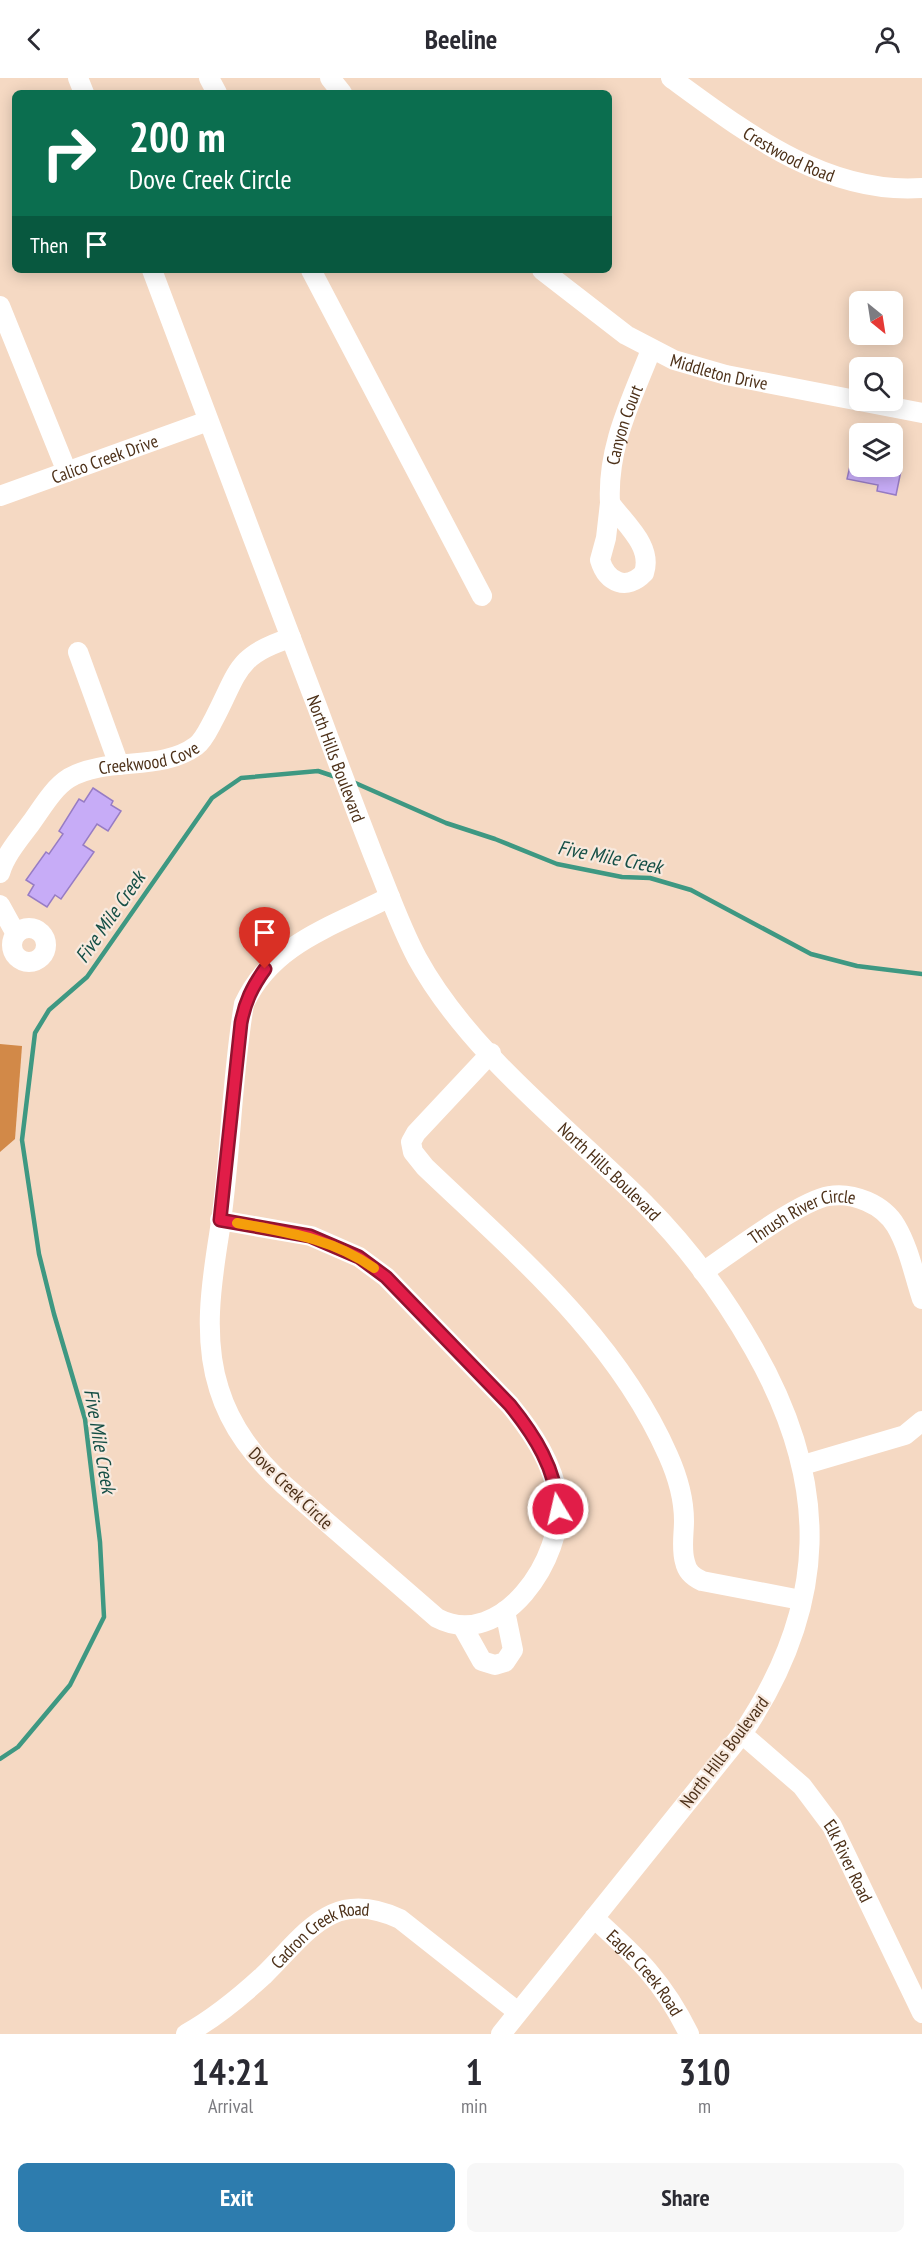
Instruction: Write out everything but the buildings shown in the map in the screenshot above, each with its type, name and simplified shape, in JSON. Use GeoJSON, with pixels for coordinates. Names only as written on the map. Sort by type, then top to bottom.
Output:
{"type":"FeatureCollection","features":[{"type":"Feature","properties":{"kind":"street"},"geometry":{"type":"LineString","coordinates":[[330,78],[340,90]]}},
{"type":"Feature","properties":{"kind":"street","name":"Crestwood Road"},"geometry":{"type":"LineString","coordinates":[[671,78],[720,113],[796,160],[859,184],[901,190],[922,188]]}},
{"type":"Feature","properties":{"kind":"street","name":"North Hills Boulevard"},"geometry":{"type":"LineString","coordinates":[[153,273],[354,806],[390,897],[419,961],[448,1005],[490,1053],[645,1204],[724,1299],[766,1370],[796,1437],[803,1465],[807,1488],[809,1535],[801,1600],[782,1667],[765,1701],[742,1734],[501,2034]]}},
{"type":"Feature","properties":{"kind":"street"},"geometry":{"type":"LineString","coordinates":[[313,273],[482,596]]}},
{"type":"Feature","properties":{"kind":"street","name":"Middleton Drive"},"geometry":{"type":"LineString","coordinates":[[546,273],[589,309],[651,350],[674,360],[726,375],[922,414]]}},
{"type":"Feature","properties":{"kind":"street"},"geometry":{"type":"LineString","coordinates":[[0,306],[67,472]]}},
{"type":"Feature","properties":{"kind":"street","name":"Canyon Court"},"geometry":{"type":"LineString","coordinates":[[610,503],[611,460],[615,439],[651,350]]}},
{"type":"Feature","properties":{"kind":"street","name":"Calico Creek Drive"},"geometry":{"type":"LineString","coordinates":[[0,496],[208,421]]}},
{"type":"Feature","properties":{"kind":"street","name":"Creekwood Cove"},"geometry":{"type":"LineString","coordinates":[[0,873],[8,857],[50,797],[68,779],[87,771],[172,756],[196,746],[208,731],[241,665],[271,644],[291,638]]}},
{"type":"Feature","properties":{"kind":"street"},"geometry":{"type":"LineString","coordinates":[[78,652],[119,765]]}},
{"type":"Feature","properties":{"kind":"street","name":"Dove Creek Circle"},"geometry":{"type":"LineString","coordinates":[[390,897],[289,948],[265,969],[253,985],[244,1004],[210,1314],[211,1349],[218,1387],[235,1428],[261,1464],[437,1618],[450,1625],[463,1627]]}},
{"type":"Feature","properties":{"kind":"street"},"geometry":{"type":"LineString","coordinates":[[0,904],[16,934]]}},
{"type":"Feature","properties":{"kind":"street"},"geometry":{"type":"LineString","coordinates":[[490,1053],[416,1133],[411,1142],[413,1152],[425,1167],[564,1301],[594,1335],[625,1376],[668,1455],[677,1480],[684,1518],[684,1558],[689,1573],[702,1581],[801,1600]]}},
{"type":"Feature","properties":{"kind":"street","name":"Thrush River Circle"},"geometry":{"type":"LineString","coordinates":[[703,1272],[795,1211],[828,1196],[850,1196],[868,1201],[885,1212],[895,1224],[903,1238],[922,1299]]}},
{"type":"Feature","properties":{"kind":"street"},"geometry":{"type":"LineString","coordinates":[[220,1220],[310,1236],[359,1257],[386,1277],[510,1405],[528,1427],[541,1448],[554,1480],[558,1509],[556,1528],[539,1570],[505,1611],[482,1624],[463,1627],[482,1660],[495,1665],[505,1662],[513,1650],[505,1611]]}},
{"type":"Feature","properties":{"kind":"street"},"geometry":{"type":"LineString","coordinates":[[803,1465],[905,1435],[922,1421]]}},
{"type":"Feature","properties":{"kind":"street","name":"Elk River Road"},"geometry":{"type":"LineString","coordinates":[[742,1734],[802,1786],[832,1826],[922,2013]]}},
{"type":"Feature","properties":{"kind":"street","name":"Cadron Creek Road"},"geometry":{"type":"LineString","coordinates":[[186,2034],[244,1994],[311,1926],[337,1911],[364,1908],[382,1910],[400,1919],[518,2012]]}},
{"type":"Feature","properties":{"kind":"street","name":"Eagle Creek Road"},"geometry":{"type":"LineString","coordinates":[[594,1918],[652,1973],[674,2005],[689,2034]]}},
{"type":"Feature","properties":{"kind":"shaded area"},"geometry":{"type":"Polygon","coordinates":[[[0,1044],[22,1046],[15,1139],[0,1152],[0,1044]]]}},
{"type":"Feature","properties":{"kind":"waterway","name":"Five Mile Creek"},"geometry":{"type":"LineString","coordinates":[[0,1759],[18,1747],[70,1685],[104,1617],[100,1542],[85,1419],[39,1254],[22,1140],[35,1033],[49,1010],[87,977],[212,798],[241,778],[318,771],[336,777]]}},
{"type":"Feature","properties":{"kind":"waterway","name":"Five Mile Creek"},"geometry":{"type":"LineString","coordinates":[[353,782],[446,823],[495,839],[557,864],[622,877],[650,878],[691,890],[811,954],[857,966],[922,974]]}},
{"type":"Feature","properties":{"kind":"slow traffic"},"geometry":{"type":"LineString","coordinates":[[237,1223],[310,1236],[331,1243],[359,1257],[374,1268]]}},
{"type":"Feature","properties":{"kind":"route"},"geometry":{"type":"LineString","coordinates":[[265,969],[253,985],[244,1004],[220,1220],[310,1236],[331,1243],[359,1257],[386,1277],[510,1405],[528,1427],[541,1448],[554,1480],[558,1509]]}}]}
